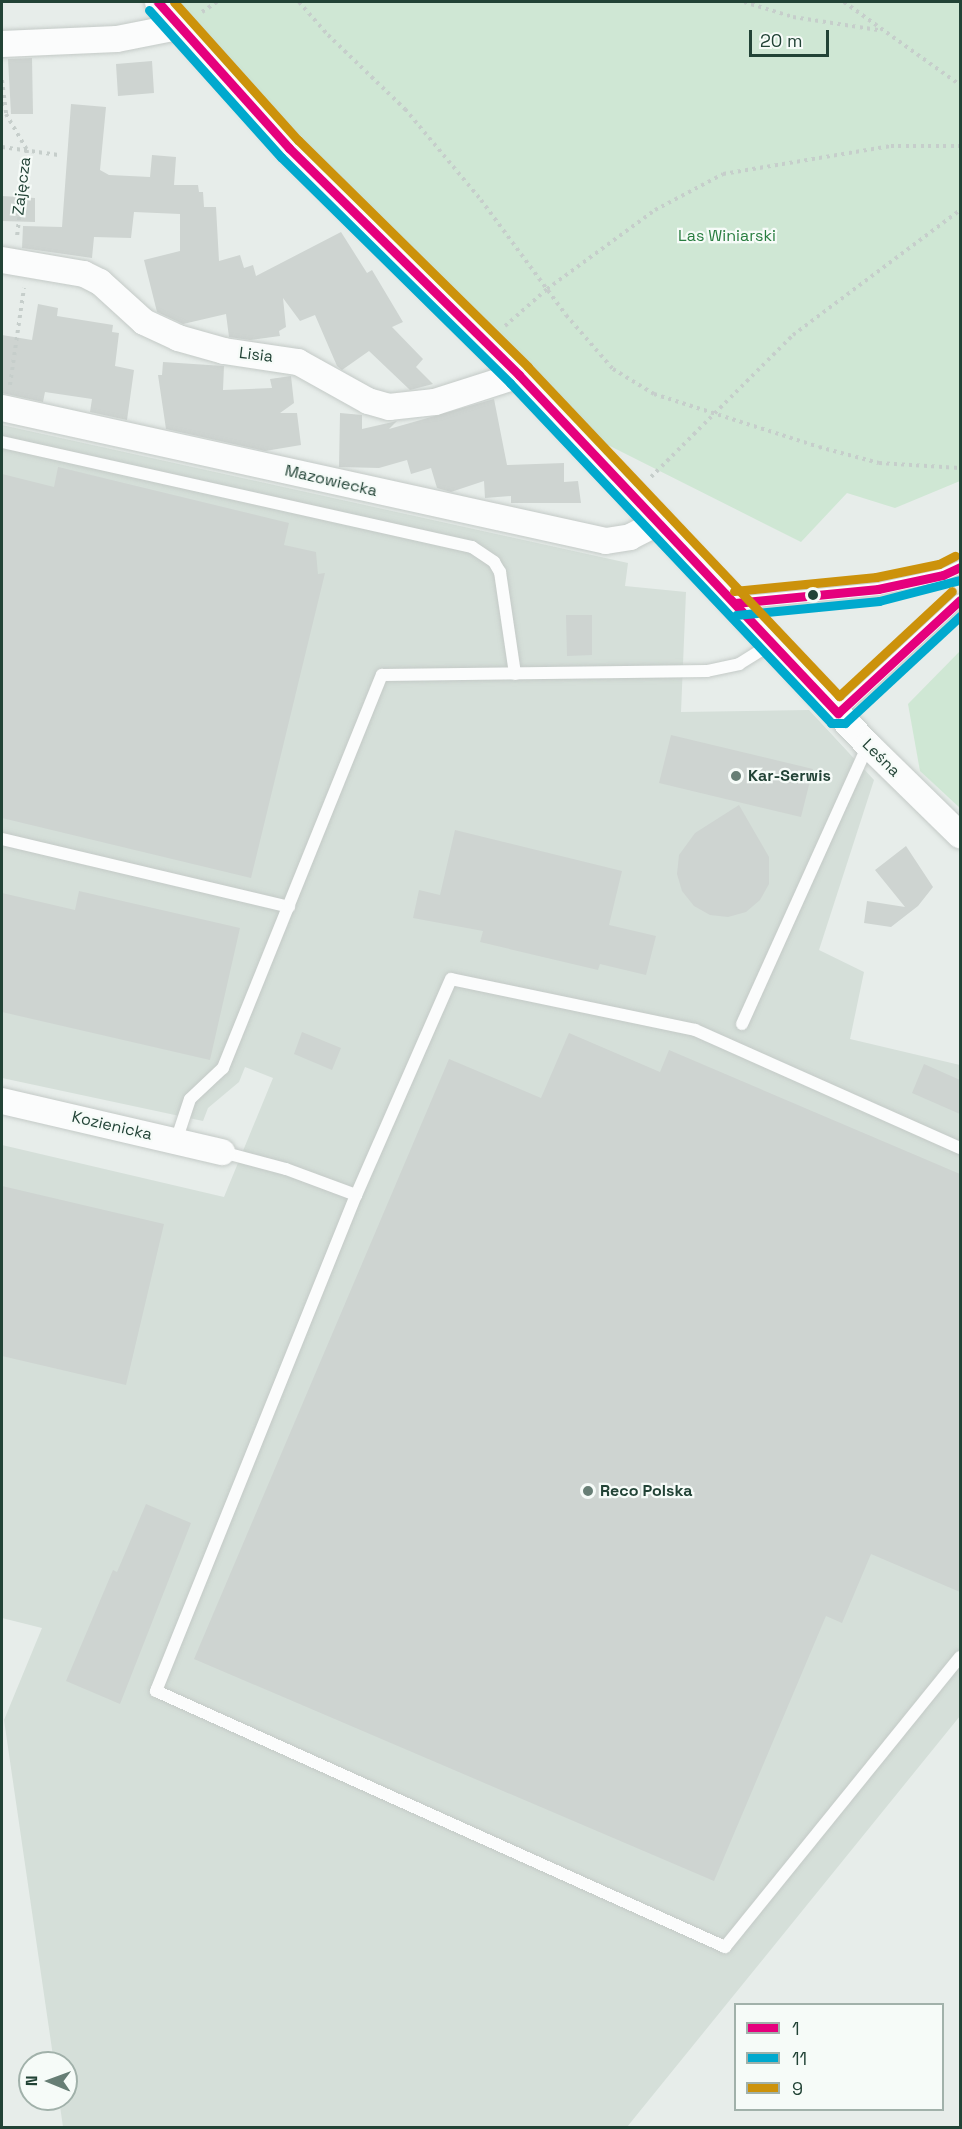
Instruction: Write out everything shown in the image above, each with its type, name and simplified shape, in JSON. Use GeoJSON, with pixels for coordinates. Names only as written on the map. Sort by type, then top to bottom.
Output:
{"type":"FeatureCollection","features":[{"type":"Feature","properties":{"kind":"street","name":"Leśna"},"geometry":{"type":"LineString","coordinates":[[158,2],[178,27],[290,148],[519,375],[868,745],[960,835]]}},
{"type":"Feature","properties":{"kind":"street"},"geometry":{"type":"LineString","coordinates":[[2,44],[117,39],[178,27]]}},
{"type":"Feature","properties":{"kind":"street","name":"Lisia"},"geometry":{"type":"LineString","coordinates":[[15,262],[84,274],[100,282],[144,322],[178,338],[224,351],[298,362],[368,401],[389,407],[435,402],[519,375]]}},
{"type":"Feature","properties":{"kind":"street","name":"Mazowiecka"},"geometry":{"type":"LineString","coordinates":[[4,409],[606,541],[630,537],[659,522]]}},
{"type":"Feature","properties":{"kind":"street","name":"Kozienicka"},"geometry":{"type":"LineString","coordinates":[[2,1101],[222,1152]]}},
{"type":"Feature","properties":{"kind":"lane"},"geometry":{"type":"LineString","coordinates":[[2,442],[472,548],[494,562],[500,572],[515,674]]}},
{"type":"Feature","properties":{"kind":"lane"},"geometry":{"type":"LineString","coordinates":[[735,603],[878,589],[943,575],[960,567]]}},
{"type":"Feature","properties":{"kind":"lane"},"geometry":{"type":"LineString","coordinates":[[838,713],[960,600]]}},
{"type":"Feature","properties":{"kind":"lane"},"geometry":{"type":"LineString","coordinates":[[176,1141],[190,1099],[224,1068],[382,675],[706,672],[739,664],[773,643]]}},
{"type":"Feature","properties":{"kind":"lane"},"geometry":{"type":"LineString","coordinates":[[742,1024],[868,745]]}},
{"type":"Feature","properties":{"kind":"lane"},"geometry":{"type":"LineString","coordinates":[[2,839],[289,907]]}},
{"type":"Feature","properties":{"kind":"lane"},"geometry":{"type":"LineString","coordinates":[[960,1148],[694,1030],[451,979],[356,1194],[156,1691],[725,1947],[960,1657]]}},
{"type":"Feature","properties":{"kind":"lane"},"geometry":{"type":"LineString","coordinates":[[222,1152],[286,1169],[356,1194]]}},
{"type":"Feature","properties":{"kind":"path"},"geometry":{"type":"LineString","coordinates":[[299,2],[328,35],[405,109],[481,200],[547,289],[613,369],[654,394],[713,414],[879,463],[960,468]]}},
{"type":"Feature","properties":{"kind":"path"},"geometry":{"type":"LineString","coordinates":[[744,2],[793,17],[881,30]]}},
{"type":"Feature","properties":{"kind":"path"},"geometry":{"type":"LineString","coordinates":[[844,2],[960,86]]}},
{"type":"Feature","properties":{"kind":"path","name":"Zajęcza"},"geometry":{"type":"LineString","coordinates":[[2,81],[6,114],[27,150],[18,204],[4,409]]}},
{"type":"Feature","properties":{"kind":"path"},"geometry":{"type":"LineString","coordinates":[[487,343],[547,289],[655,210],[723,174],[891,146],[960,146]]}},
{"type":"Feature","properties":{"kind":"path"},"geometry":{"type":"LineString","coordinates":[[2,147],[58,155]]}},
{"type":"Feature","properties":{"kind":"path"},"geometry":{"type":"LineString","coordinates":[[633,495],[793,335],[960,210]]}},
{"type":"Feature","properties":{"kind":"shaded area"},"geometry":{"type":"Polygon","coordinates":[[[2,425],[628,563],[625,586],[686,592],[681,712],[809,710],[874,780],[819,950],[864,972],[850,1039],[960,1065],[960,1716],[627,2127],[63,2127],[61,2111],[78,2111],[78,2051],[52,2051],[4,1720],[42,1628],[2,1618],[2,1145],[224,1197],[273,1078],[245,1067],[239,1082],[208,1108],[203,1121],[2,1078],[2,425]]]}},
{"type":"Feature","properties":{"kind":"green space","name":"Las Winiarski"},"geometry":{"type":"Polygon","coordinates":[[[176,2],[960,2],[960,481],[895,508],[847,493],[801,542],[600,441],[448,284],[300,140],[176,2]]]}},
{"type":"Feature","properties":{"kind":"green space"},"geometry":{"type":"Polygon","coordinates":[[[960,651],[960,808],[920,771],[908,704],[960,651]]]}},
{"type":"Feature","properties":{"kind":"building"},"geometry":{"type":"Polygon","coordinates":[[[32,58],[33,114],[11,114],[8,59],[32,58]]]}},
{"type":"Feature","properties":{"kind":"building"},"geometry":{"type":"Polygon","coordinates":[[[152,61],[154,93],[118,96],[116,64],[152,61]]]}},
{"type":"Feature","properties":{"kind":"building"},"geometry":{"type":"Polygon","coordinates":[[[71,104],[106,107],[100,170],[109,175],[150,177],[152,155],[176,157],[174,185],[198,185],[199,192],[203,192],[204,207],[216,207],[219,261],[240,255],[244,268],[253,265],[256,276],[341,232],[367,273],[372,270],[403,322],[392,327],[423,359],[416,367],[433,384],[410,390],[369,351],[342,370],[337,366],[315,315],[300,321],[283,298],[286,327],[279,331],[280,336],[250,340],[229,337],[226,314],[183,324],[157,312],[144,260],[180,251],[180,214],[134,212],[131,238],[94,237],[92,258],[22,248],[23,226],[62,227],[71,104]]]}},
{"type":"Feature","properties":{"kind":"building"},"geometry":{"type":"Polygon","coordinates":[[[2,196],[35,198],[35,222],[2,221],[2,196]]]}},
{"type":"Feature","properties":{"kind":"building"},"geometry":{"type":"Polygon","coordinates":[[[38,304],[58,308],[57,316],[113,325],[112,332],[119,333],[115,366],[134,370],[127,420],[90,412],[92,399],[45,392],[43,402],[2,393],[2,335],[32,340],[38,304]]]}},
{"type":"Feature","properties":{"kind":"building"},"geometry":{"type":"Polygon","coordinates":[[[163,362],[224,366],[223,390],[272,388],[270,379],[291,376],[294,403],[280,413],[297,413],[301,445],[265,451],[166,429],[158,375],[162,375],[163,362]]]}},
{"type":"Feature","properties":{"kind":"building"},"geometry":{"type":"Polygon","coordinates":[[[494,399],[507,465],[564,463],[564,482],[578,481],[581,503],[511,503],[511,496],[485,498],[484,481],[451,492],[437,488],[431,468],[411,474],[407,460],[379,468],[339,467],[340,413],[362,415],[362,429],[397,421],[389,429],[494,399]]]}},
{"type":"Feature","properties":{"kind":"building"},"geometry":{"type":"Polygon","coordinates":[[[58,467],[289,523],[284,545],[316,552],[318,574],[325,573],[251,878],[2,818],[2,474],[54,487],[58,467]]]}},
{"type":"Feature","properties":{"kind":"building"},"geometry":{"type":"Polygon","coordinates":[[[566,615],[592,615],[592,655],[567,656],[566,615]]]}},
{"type":"Feature","properties":{"kind":"building","name":"Kar-Serwis"},"geometry":{"type":"Polygon","coordinates":[[[671,735],[813,769],[801,817],[659,783],[671,735]]]}},
{"type":"Feature","properties":{"kind":"building"},"geometry":{"type":"Polygon","coordinates":[[[739,805],[769,857],[769,884],[760,900],[746,912],[728,917],[710,915],[694,906],[682,891],[677,874],[679,855],[695,833],[739,805]]]}},
{"type":"Feature","properties":{"kind":"building"},"geometry":{"type":"Polygon","coordinates":[[[455,830],[622,871],[609,925],[656,936],[646,975],[600,964],[598,970],[480,942],[483,931],[413,918],[419,890],[440,895],[455,830]]]}},
{"type":"Feature","properties":{"kind":"building"},"geometry":{"type":"Polygon","coordinates":[[[906,846],[933,887],[918,906],[891,927],[864,923],[867,901],[905,907],[875,870],[906,846]]]}},
{"type":"Feature","properties":{"kind":"building"},"geometry":{"type":"Polygon","coordinates":[[[79,891],[240,928],[210,1060],[2,1012],[2,893],[75,910],[79,891]]]}},
{"type":"Feature","properties":{"kind":"building"},"geometry":{"type":"Polygon","coordinates":[[[302,1032],[341,1048],[332,1070],[294,1054],[302,1032]]]}},
{"type":"Feature","properties":{"kind":"building","name":"Reco Polska"},"geometry":{"type":"Polygon","coordinates":[[[569,1033],[660,1072],[669,1050],[960,1174],[960,1592],[871,1554],[842,1623],[826,1616],[714,1881],[194,1659],[449,1059],[541,1098],[569,1033]]]}},
{"type":"Feature","properties":{"kind":"building"},"geometry":{"type":"Polygon","coordinates":[[[924,1064],[960,1080],[960,1114],[912,1093],[924,1064]]]}},
{"type":"Feature","properties":{"kind":"building"},"geometry":{"type":"Polygon","coordinates":[[[2,1186],[164,1224],[126,1385],[2,1356],[2,1186]]]}},
{"type":"Feature","properties":{"kind":"building"},"geometry":{"type":"Polygon","coordinates":[[[146,1504],[191,1523],[120,1704],[66,1681],[113,1570],[117,1572],[146,1504]]]}},
{"type":"Feature","properties":{"kind":"transit line","name":"1"},"geometry":{"type":"LineString","coordinates":[[158,2],[289,148],[519,375],[838,713]]}},
{"type":"Feature","properties":{"kind":"transit line","name":"9"},"geometry":{"type":"LineString","coordinates":[[174,2],[298,140],[528,367],[839,696],[952,591]]}},
{"type":"Feature","properties":{"kind":"transit line","name":"11"},"geometry":{"type":"LineString","coordinates":[[149,10],[281,157],[510,383],[831,723],[845,723],[960,616]]}},
{"type":"Feature","properties":{"kind":"transit line","name":"9"},"geometry":{"type":"LineString","coordinates":[[734,591],[876,577],[939,564],[955,556]]}},
{"type":"Feature","properties":{"kind":"transit line","name":"1"},"geometry":{"type":"LineString","coordinates":[[735,603],[878,589],[943,575],[960,567]]}},
{"type":"Feature","properties":{"kind":"transit line","name":"11"},"geometry":{"type":"LineString","coordinates":[[736,615],[879,601],[960,580]]}},
{"type":"Feature","properties":{"kind":"transit line","name":"1"},"geometry":{"type":"LineString","coordinates":[[838,713],[960,600]]}},
{"type":"Feature","properties":{"kind":"place","name":"Kar-Serwis"},"geometry":{"type":"Point","coordinates":[736,776]}},
{"type":"Feature","properties":{"kind":"place","name":"Reco Polska"},"geometry":{"type":"Point","coordinates":[588,1491]}}]}
